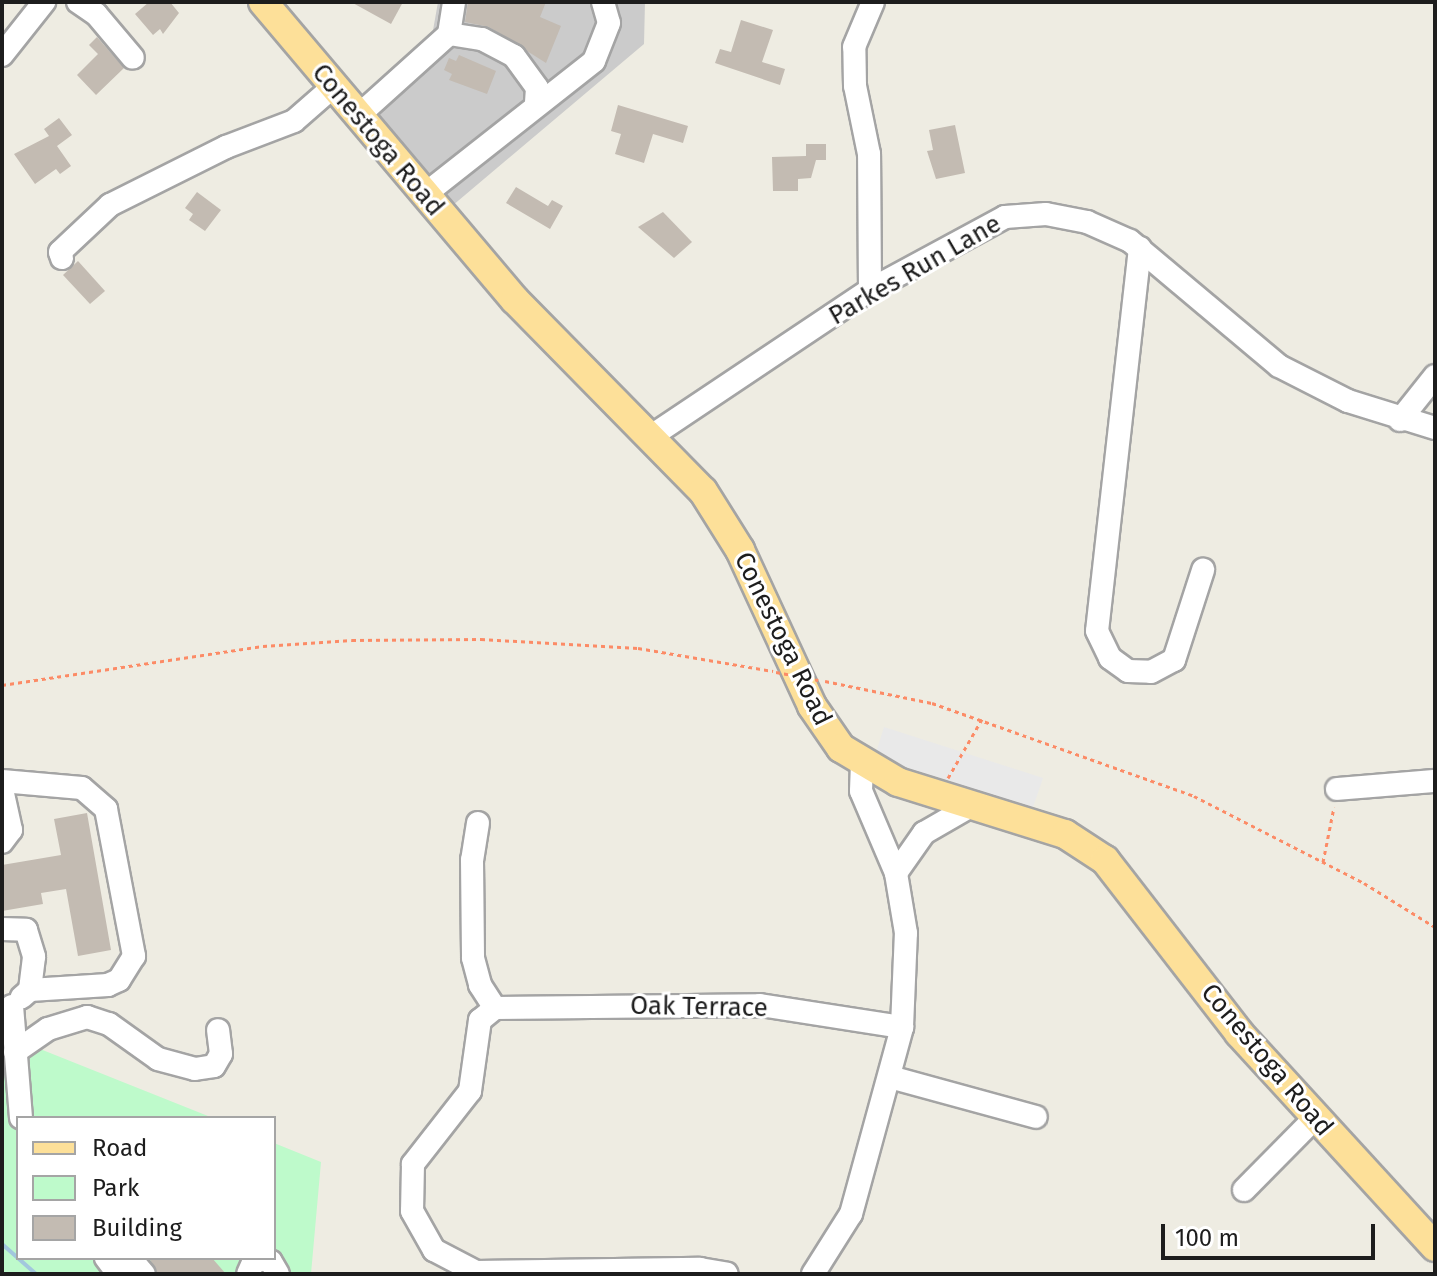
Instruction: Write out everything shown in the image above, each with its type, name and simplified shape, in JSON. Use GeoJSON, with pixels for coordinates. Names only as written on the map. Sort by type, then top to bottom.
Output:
{"type":"FeatureCollection","features":[{"type":"Feature","properties":{"kind":"main road","name":"Conestoga Road"},"geometry":{"type":"LineString","coordinates":[[274,6],[333,87],[515,300],[653,435],[703,491],[740,550],[821,722],[862,765],[940,796],[1065,834],[1105,860],[1239,1033],[1435,1247]]}},
{"type":"Feature","properties":{"kind":"street"},"geometry":{"type":"LineString","coordinates":[[2,55],[44,2]]}},
{"type":"Feature","properties":{"kind":"street"},"geometry":{"type":"LineString","coordinates":[[78,2],[96,14],[133,58]]}},
{"type":"Feature","properties":{"kind":"street"},"geometry":{"type":"LineString","coordinates":[[358,116],[449,34],[454,2]]}},
{"type":"Feature","properties":{"kind":"street"},"geometry":{"type":"LineString","coordinates":[[424,195],[536,102],[563,89],[594,61],[609,23],[603,2]]}},
{"type":"Feature","properties":{"kind":"street"},"geometry":{"type":"LineString","coordinates":[[870,290],[869,154],[855,86],[854,47],[873,2]]}},
{"type":"Feature","properties":{"kind":"street"},"geometry":{"type":"LineString","coordinates":[[449,34],[482,39],[514,56],[537,88],[536,102]]}},
{"type":"Feature","properties":{"kind":"street"},"geometry":{"type":"LineString","coordinates":[[62,258],[60,252],[110,205],[226,147],[294,121],[333,87]]}},
{"type":"Feature","properties":{"kind":"street","name":"Parkes Run Lane"},"geometry":{"type":"LineString","coordinates":[[653,435],[870,290],[1005,217],[1046,214],[1087,222],[1140,248],[1279,366],[1348,401],[1400,420],[1435,428]]}},
{"type":"Feature","properties":{"kind":"street"},"geometry":{"type":"LineString","coordinates":[[1140,248],[1097,631],[1110,658],[1128,671],[1151,672],[1174,660],[1203,570]]}},
{"type":"Feature","properties":{"kind":"street"},"geometry":{"type":"LineString","coordinates":[[1400,420],[1435,376]]}},
{"type":"Feature","properties":{"kind":"street"},"geometry":{"type":"LineString","coordinates":[[813,1274],[851,1214],[902,1027],[906,933],[896,873],[861,791],[862,765]]}},
{"type":"Feature","properties":{"kind":"street"},"geometry":{"type":"LineString","coordinates":[[2,781],[82,788],[106,809],[134,956],[119,980],[108,985],[30,990],[7,1002],[21,1116]]}},
{"type":"Feature","properties":{"kind":"street"},"geometry":{"type":"LineString","coordinates":[[1337,789],[1435,781]]}},
{"type":"Feature","properties":{"kind":"street"},"geometry":{"type":"LineString","coordinates":[[2,789],[11,830],[2,842]]}},
{"type":"Feature","properties":{"kind":"street"},"geometry":{"type":"LineString","coordinates":[[896,873],[924,833],[971,806]]}},
{"type":"Feature","properties":{"kind":"street"},"geometry":{"type":"LineString","coordinates":[[478,823],[472,860],[473,958],[480,985],[495,1008],[480,1020],[470,1091],[413,1164],[412,1211],[434,1250],[476,1272],[700,1269],[727,1274]]}},
{"type":"Feature","properties":{"kind":"street"},"geometry":{"type":"LineString","coordinates":[[2,929],[26,930],[34,957],[30,990]]}},
{"type":"Feature","properties":{"kind":"street","name":"Oak Terrace"},"geometry":{"type":"LineString","coordinates":[[495,1008],[760,1005],[902,1027]]}},
{"type":"Feature","properties":{"kind":"street"},"geometry":{"type":"LineString","coordinates":[[15,1052],[48,1029],[87,1017],[109,1024],[158,1059],[195,1069],[214,1066],[221,1054],[218,1030]]}},
{"type":"Feature","properties":{"kind":"street"},"geometry":{"type":"LineString","coordinates":[[890,1077],[1036,1117]]}},
{"type":"Feature","properties":{"kind":"street"},"geometry":{"type":"LineString","coordinates":[[1244,1190],[1315,1118]]}},
{"type":"Feature","properties":{"kind":"street"},"geometry":{"type":"LineString","coordinates":[[264,1260],[275,1265],[278,1274]]}},
{"type":"Feature","properties":{"kind":"path"},"geometry":{"type":"LineString","coordinates":[[2,685],[263,646],[352,640],[481,639],[638,648],[932,703],[982,719],[1194,796],[1323,862],[1435,927]]}},
{"type":"Feature","properties":{"kind":"path"},"geometry":{"type":"LineString","coordinates":[[940,796],[982,719]]}},
{"type":"Feature","properties":{"kind":"path"},"geometry":{"type":"LineString","coordinates":[[1323,862],[1337,789]]}},
{"type":"Feature","properties":{"kind":"shaded area"},"geometry":{"type":"Polygon","coordinates":[[[438,2],[645,2],[644,44],[452,206],[360,98],[432,36],[438,2]]]}},
{"type":"Feature","properties":{"kind":"shaded area"},"geometry":{"type":"Polygon","coordinates":[[[884,727],[1043,778],[1032,810],[874,759],[884,727]]]}},
{"type":"Feature","properties":{"kind":"green space"},"geometry":{"type":"Polygon","coordinates":[[[2,1006],[15,1039],[208,1116],[16,1116],[16,1260],[276,1260],[276,1144],[321,1162],[311,1274],[2,1274],[2,1006]]]}},
{"type":"Feature","properties":{"kind":"building"},"geometry":{"type":"Polygon","coordinates":[[[149,2],[170,2],[179,13],[163,34],[160,29],[153,35],[135,14],[149,2]]]}},
{"type":"Feature","properties":{"kind":"building"},"geometry":{"type":"Polygon","coordinates":[[[351,2],[403,2],[391,24],[351,2]]]}},
{"type":"Feature","properties":{"kind":"building"},"geometry":{"type":"Polygon","coordinates":[[[468,2],[546,2],[540,17],[561,26],[546,63],[489,27],[465,22],[468,2]]]}},
{"type":"Feature","properties":{"kind":"building"},"geometry":{"type":"Polygon","coordinates":[[[741,20],[773,30],[762,62],[785,69],[780,85],[715,63],[720,49],[731,52],[741,20]]]}},
{"type":"Feature","properties":{"kind":"building"},"geometry":{"type":"Polygon","coordinates":[[[97,37],[124,68],[96,95],[77,75],[98,54],[89,45],[97,37]]]}},
{"type":"Feature","properties":{"kind":"building"},"geometry":{"type":"Polygon","coordinates":[[[459,55],[496,71],[487,94],[449,80],[452,74],[444,70],[449,58],[456,61],[459,55]]]}},
{"type":"Feature","properties":{"kind":"building"},"geometry":{"type":"Polygon","coordinates":[[[618,105],[688,126],[683,143],[653,134],[644,163],[615,154],[621,134],[611,131],[618,105]]]}},
{"type":"Feature","properties":{"kind":"building"},"geometry":{"type":"Polygon","coordinates":[[[59,118],[72,135],[57,146],[71,166],[60,174],[56,169],[35,184],[14,154],[49,136],[44,129],[59,118]]]}},
{"type":"Feature","properties":{"kind":"building"},"geometry":{"type":"Polygon","coordinates":[[[955,125],[965,173],[936,179],[927,151],[933,150],[929,130],[955,125]]]}},
{"type":"Feature","properties":{"kind":"building"},"geometry":{"type":"Polygon","coordinates":[[[806,144],[826,144],[826,160],[816,160],[811,178],[798,179],[798,191],[773,191],[772,157],[806,156],[806,144]]]}},
{"type":"Feature","properties":{"kind":"building"},"geometry":{"type":"Polygon","coordinates":[[[516,187],[548,206],[552,200],[563,206],[550,229],[506,203],[516,187]]]}},
{"type":"Feature","properties":{"kind":"building"},"geometry":{"type":"Polygon","coordinates":[[[197,192],[221,210],[205,231],[189,220],[193,214],[185,208],[197,192]]]}},
{"type":"Feature","properties":{"kind":"building"},"geometry":{"type":"Polygon","coordinates":[[[663,212],[692,242],[674,258],[638,227],[663,212]]]}},
{"type":"Feature","properties":{"kind":"building"},"geometry":{"type":"Polygon","coordinates":[[[78,261],[105,291],[90,304],[63,275],[78,261]]]}},
{"type":"Feature","properties":{"kind":"building"},"geometry":{"type":"Polygon","coordinates":[[[87,813],[111,950],[78,956],[66,889],[41,893],[43,904],[2,911],[2,865],[61,855],[54,819],[87,813]]]}},
{"type":"Feature","properties":{"kind":"building"},"geometry":{"type":"Polygon","coordinates":[[[150,1260],[214,1260],[226,1274],[158,1274],[150,1260]]]}},
{"type":"Feature","properties":{"kind":"waterway"},"geometry":{"type":"LineString","coordinates":[[2,1244],[16,1256]]}},
{"type":"Feature","properties":{"kind":"waterway"},"geometry":{"type":"LineString","coordinates":[[20,1260],[36,1274]]}}]}
